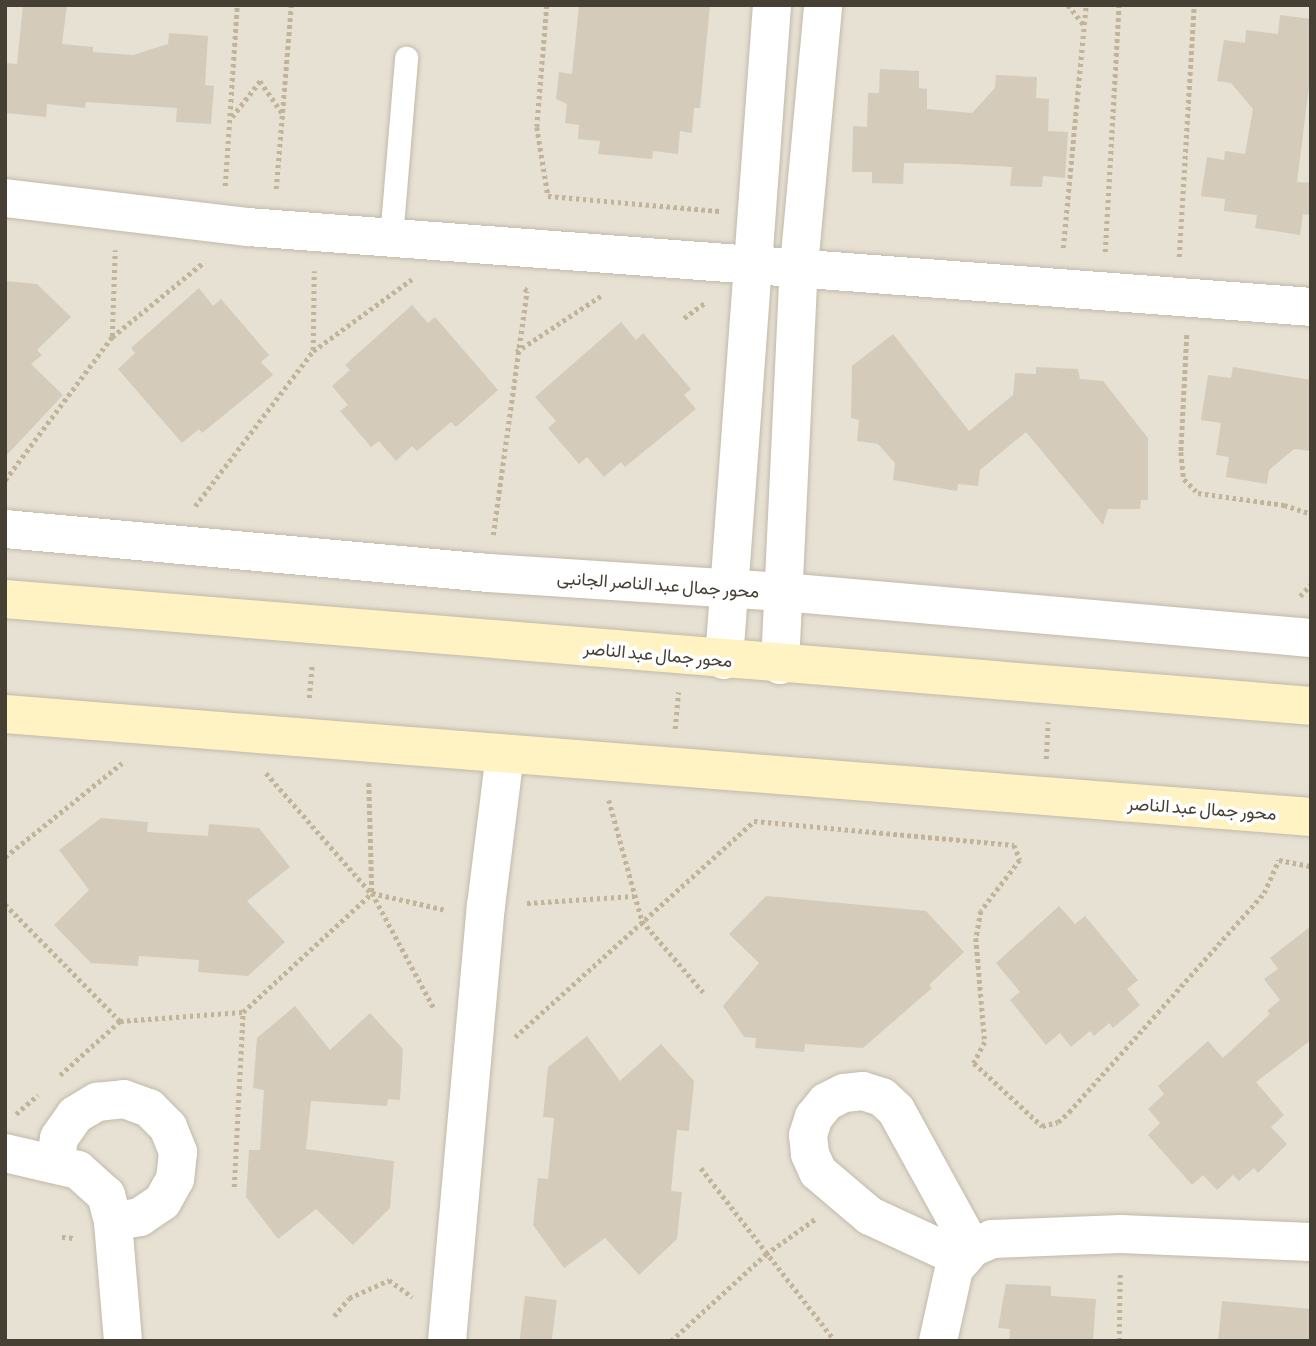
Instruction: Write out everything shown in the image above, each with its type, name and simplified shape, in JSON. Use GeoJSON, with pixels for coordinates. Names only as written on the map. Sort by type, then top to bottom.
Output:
{"type":"FeatureCollection","features":[{"type":"Feature","properties":{"kind":"main road","name":"محور جمال عبد الناصر"},"geometry":{"type":"LineString","coordinates":[[5,599],[680,657],[1311,706]]}},
{"type":"Feature","properties":{"kind":"main road","name":"محور جمال عبد الناصر"},"geometry":{"type":"LineString","coordinates":[[5,714],[1311,817]]}},
{"type":"Feature","properties":{"kind":"street"},"geometry":{"type":"LineString","coordinates":[[724,660],[772,5]]}},
{"type":"Feature","properties":{"kind":"street"},"geometry":{"type":"LineString","coordinates":[[780,665],[799,266],[823,5]]}},
{"type":"Feature","properties":{"kind":"street"},"geometry":{"type":"LineString","coordinates":[[5,198],[116,215],[247,227],[656,259],[799,266],[1311,307]]}},
{"type":"Feature","properties":{"kind":"street","name":"محور جمال عبد الناصر الجانبى"},"geometry":{"type":"LineString","coordinates":[[5,529],[488,573],[731,591],[783,592],[1311,638]]}},
{"type":"Feature","properties":{"kind":"street"},"geometry":{"type":"LineString","coordinates":[[447,1341],[485,912],[505,754]]}},
{"type":"Feature","properties":{"kind":"street"},"geometry":{"type":"LineString","coordinates":[[863,1091],[882,1097],[896,1110],[966,1253],[870,1216],[844,1198],[818,1171],[810,1154],[808,1135],[814,1116],[827,1102],[844,1093],[863,1091]]}},
{"type":"Feature","properties":{"kind":"street"},"geometry":{"type":"LineString","coordinates":[[55,1164],[59,1138],[75,1115],[97,1101],[124,1099],[149,1108],[168,1127],[178,1152],[175,1179],[162,1202],[140,1217],[113,1222]]}},
{"type":"Feature","properties":{"kind":"street"},"geometry":{"type":"LineString","coordinates":[[5,1153],[78,1170],[96,1181],[106,1195],[113,1222],[123,1341]]}},
{"type":"Feature","properties":{"kind":"street"},"geometry":{"type":"LineString","coordinates":[[938,1341],[949,1282],[966,1253],[992,1239],[1121,1234],[1311,1242]]}},
{"type":"Feature","properties":{"kind":"lane"},"geometry":{"type":"LineString","coordinates":[[391,238],[406,58]]}},
{"type":"Feature","properties":{"kind":"path"},"geometry":{"type":"LineString","coordinates":[[237,5],[231,118],[247,227]]}},
{"type":"Feature","properties":{"kind":"path"},"geometry":{"type":"LineString","coordinates":[[5,480],[112,337],[247,227],[284,115],[291,5]]}},
{"type":"Feature","properties":{"kind":"path"},"geometry":{"type":"LineString","coordinates":[[547,5],[537,127],[548,196],[755,214]]}},
{"type":"Feature","properties":{"kind":"path"},"geometry":{"type":"LineString","coordinates":[[1068,5],[1084,25]]}},
{"type":"Feature","properties":{"kind":"path"},"geometry":{"type":"LineString","coordinates":[[1059,287],[1086,5]]}},
{"type":"Feature","properties":{"kind":"path"},"geometry":{"type":"LineString","coordinates":[[1102,290],[1119,5]]}},
{"type":"Feature","properties":{"kind":"path"},"geometry":{"type":"LineString","coordinates":[[1194,5],[1183,297],[1181,452],[1184,479],[1198,493],[1284,505],[1311,514]]}},
{"type":"Feature","properties":{"kind":"path"},"geometry":{"type":"LineString","coordinates":[[231,118],[260,81],[284,115]]}},
{"type":"Feature","properties":{"kind":"path"},"geometry":{"type":"LineString","coordinates":[[112,337],[116,215]]}},
{"type":"Feature","properties":{"kind":"path"},"geometry":{"type":"LineString","coordinates":[[313,351],[315,232]]}},
{"type":"Feature","properties":{"kind":"path"},"geometry":{"type":"LineString","coordinates":[[165,545],[313,351],[460,243]]}},
{"type":"Feature","properties":{"kind":"path"},"geometry":{"type":"LineString","coordinates":[[516,353],[656,259]]}},
{"type":"Feature","properties":{"kind":"path"},"geometry":{"type":"LineString","coordinates":[[488,573],[516,353],[527,291],[516,283]]}},
{"type":"Feature","properties":{"kind":"path"},"geometry":{"type":"LineString","coordinates":[[305,738],[315,625]]}},
{"type":"Feature","properties":{"kind":"path"},"geometry":{"type":"LineString","coordinates":[[672,767],[680,657]]}},
{"type":"Feature","properties":{"kind":"path"},"geometry":{"type":"LineString","coordinates":[[1044,797],[1049,686]]}},
{"type":"Feature","properties":{"kind":"path"},"geometry":{"type":"LineString","coordinates":[[5,857],[166,727]]}},
{"type":"Feature","properties":{"kind":"path"},"geometry":{"type":"LineString","coordinates":[[228,732],[372,893],[438,1016]]}},
{"type":"Feature","properties":{"kind":"path"},"geometry":{"type":"LineString","coordinates":[[5,904],[120,1021],[243,1012],[372,893],[367,743]]}},
{"type":"Feature","properties":{"kind":"path"},"geometry":{"type":"LineString","coordinates":[[600,762],[642,921],[702,992]]}},
{"type":"Feature","properties":{"kind":"path"},"geometry":{"type":"LineString","coordinates":[[472,1077],[754,821],[1014,845],[1020,860],[981,911],[976,938],[985,1042],[974,1063],[1042,1126],[1058,1122],[1264,893],[1279,860],[1311,866]]}},
{"type":"Feature","properties":{"kind":"path"},"geometry":{"type":"LineString","coordinates":[[372,893],[485,912],[634,896]]}},
{"type":"Feature","properties":{"kind":"path"},"geometry":{"type":"LineString","coordinates":[[234,1187],[243,1012]]}},
{"type":"Feature","properties":{"kind":"path"},"geometry":{"type":"LineString","coordinates":[[701,1168],[835,1341]]}},
{"type":"Feature","properties":{"kind":"path"},"geometry":{"type":"LineString","coordinates":[[671,1341],[766,1254],[844,1198]]}},
{"type":"Feature","properties":{"kind":"path"},"geometry":{"type":"LineString","coordinates":[[1119,1341],[1121,1234]]}},
{"type":"Feature","properties":{"kind":"shaded area"},"geometry":{"type":"Polygon","coordinates":[[[5,5],[1311,5],[1311,1341],[5,1341],[5,5]]]}},
{"type":"Feature","properties":{"kind":"building"},"geometry":{"type":"Polygon","coordinates":[[[23,5],[67,5],[62,44],[93,47],[93,52],[133,55],[168,44],[169,33],[208,36],[205,85],[214,86],[211,124],[176,122],[177,108],[86,102],[85,108],[47,104],[46,117],[5,113],[5,63],[17,64],[23,5]]]}},
{"type":"Feature","properties":{"kind":"building"},"geometry":{"type":"Polygon","coordinates":[[[579,5],[710,5],[700,108],[694,108],[692,133],[680,131],[678,154],[653,151],[652,159],[598,154],[600,141],[578,139],[579,125],[565,123],[567,104],[556,99],[559,72],[572,74],[579,5]]]}},
{"type":"Feature","properties":{"kind":"building"},"geometry":{"type":"Polygon","coordinates":[[[1280,15],[1311,19],[1311,71],[1297,182],[1311,183],[1311,215],[1303,214],[1300,235],[1255,228],[1257,215],[1224,211],[1225,199],[1201,196],[1207,157],[1224,160],[1225,151],[1245,154],[1253,109],[1231,83],[1217,81],[1224,40],[1245,43],[1246,30],[1278,34],[1280,15]]]}},
{"type":"Feature","properties":{"kind":"building"},"geometry":{"type":"Polygon","coordinates":[[[880,69],[919,71],[919,88],[927,89],[927,109],[972,113],[995,88],[996,75],[1037,77],[1036,98],[1049,99],[1048,131],[1068,132],[1065,178],[1043,176],[1042,187],[1010,186],[1012,167],[955,164],[904,163],[903,184],[872,183],[872,172],[852,172],[853,126],[867,127],[868,93],[879,93],[880,69]]]}},
{"type":"Feature","properties":{"kind":"building"},"geometry":{"type":"Polygon","coordinates":[[[5,281],[37,284],[71,317],[37,350],[42,355],[31,364],[63,395],[5,457],[5,281]]]}},
{"type":"Feature","properties":{"kind":"building"},"geometry":{"type":"Polygon","coordinates":[[[199,288],[213,306],[221,299],[269,355],[261,362],[273,375],[202,433],[199,429],[182,443],[118,369],[135,353],[131,348],[199,288]]]}},
{"type":"Feature","properties":{"kind":"building"},"geometry":{"type":"Polygon","coordinates":[[[412,305],[428,323],[435,317],[498,390],[456,427],[451,422],[417,451],[412,446],[396,461],[379,441],[371,447],[340,411],[348,405],[332,386],[350,370],[345,365],[412,305]]]}},
{"type":"Feature","properties":{"kind":"building"},"geometry":{"type":"Polygon","coordinates":[[[621,322],[636,340],[643,333],[691,389],[684,395],[696,409],[625,467],[621,462],[604,477],[587,457],[579,464],[548,428],[556,421],[535,397],[621,322]]]}},
{"type":"Feature","properties":{"kind":"building"},"geometry":{"type":"Polygon","coordinates":[[[893,334],[969,431],[1013,395],[1015,373],[1036,374],[1036,367],[1078,369],[1080,379],[1103,381],[1148,438],[1148,500],[1141,500],[1140,509],[1108,509],[1103,525],[1026,432],[980,470],[978,486],[958,484],[957,491],[893,480],[895,463],[878,444],[857,441],[859,420],[851,418],[852,366],[893,334]]]}},
{"type":"Feature","properties":{"kind":"building"},"geometry":{"type":"Polygon","coordinates":[[[1233,367],[1311,380],[1311,451],[1294,449],[1269,470],[1267,484],[1226,477],[1229,457],[1216,455],[1221,423],[1201,420],[1208,375],[1231,378],[1233,367]]]}},
{"type":"Feature","properties":{"kind":"building"},"geometry":{"type":"Polygon","coordinates":[[[101,818],[148,822],[147,832],[208,836],[209,824],[259,828],[290,867],[247,901],[285,942],[248,976],[198,972],[199,960],[139,956],[138,966],[91,963],[54,925],[89,890],[59,850],[101,818]]]}},
{"type":"Feature","properties":{"kind":"building"},"geometry":{"type":"Polygon","coordinates":[[[766,896],[926,911],[964,952],[929,985],[932,988],[863,1048],[805,1044],[804,1052],[755,1048],[756,1038],[744,1037],[723,1006],[759,963],[729,934],[766,896]]]}},
{"type":"Feature","properties":{"kind":"building"},"geometry":{"type":"Polygon","coordinates":[[[1059,906],[1075,924],[1085,916],[1138,980],[1127,989],[1140,1005],[1113,1028],[1109,1023],[1094,1036],[1090,1031],[1071,1047],[1060,1033],[1046,1045],[1010,1000],[1020,992],[996,963],[1059,906]]]}},
{"type":"Feature","properties":{"kind":"building"},"geometry":{"type":"Polygon","coordinates":[[[1311,926],[1311,1040],[1256,1082],[1284,1115],[1271,1127],[1287,1144],[1258,1173],[1254,1168],[1239,1181],[1233,1175],[1217,1190],[1203,1175],[1192,1185],[1148,1135],[1160,1123],[1148,1109],[1164,1094],[1158,1086],[1208,1041],[1223,1058],[1270,1014],[1267,1011],[1280,1000],[1264,979],[1278,969],[1270,958],[1311,926]]]}},
{"type":"Feature","properties":{"kind":"building"},"geometry":{"type":"Polygon","coordinates":[[[295,1006],[330,1050],[370,1013],[403,1049],[400,1100],[388,1099],[387,1106],[311,1101],[306,1149],[394,1161],[390,1208],[353,1245],[316,1209],[278,1239],[246,1197],[249,1150],[260,1150],[264,1090],[253,1088],[257,1038],[295,1006]]]}},
{"type":"Feature","properties":{"kind":"building"},"geometry":{"type":"Polygon","coordinates":[[[587,1036],[620,1081],[661,1044],[694,1081],[689,1131],[677,1130],[671,1191],[682,1192],[677,1239],[639,1275],[605,1238],[564,1268],[533,1225],[538,1178],[548,1179],[554,1118],[543,1117],[548,1067],[587,1036]]]}},
{"type":"Feature","properties":{"kind":"building"},"geometry":{"type":"Polygon","coordinates":[[[1006,1284],[1051,1286],[1051,1296],[1096,1299],[1093,1341],[1009,1341],[1010,1329],[998,1328],[1006,1284]]]}},
{"type":"Feature","properties":{"kind":"building"},"geometry":{"type":"Polygon","coordinates":[[[525,1296],[557,1300],[552,1341],[520,1341],[525,1296]]]}},
{"type":"Feature","properties":{"kind":"building"},"geometry":{"type":"Polygon","coordinates":[[[1222,1301],[1311,1309],[1311,1341],[1218,1341],[1222,1301]]]}}]}
